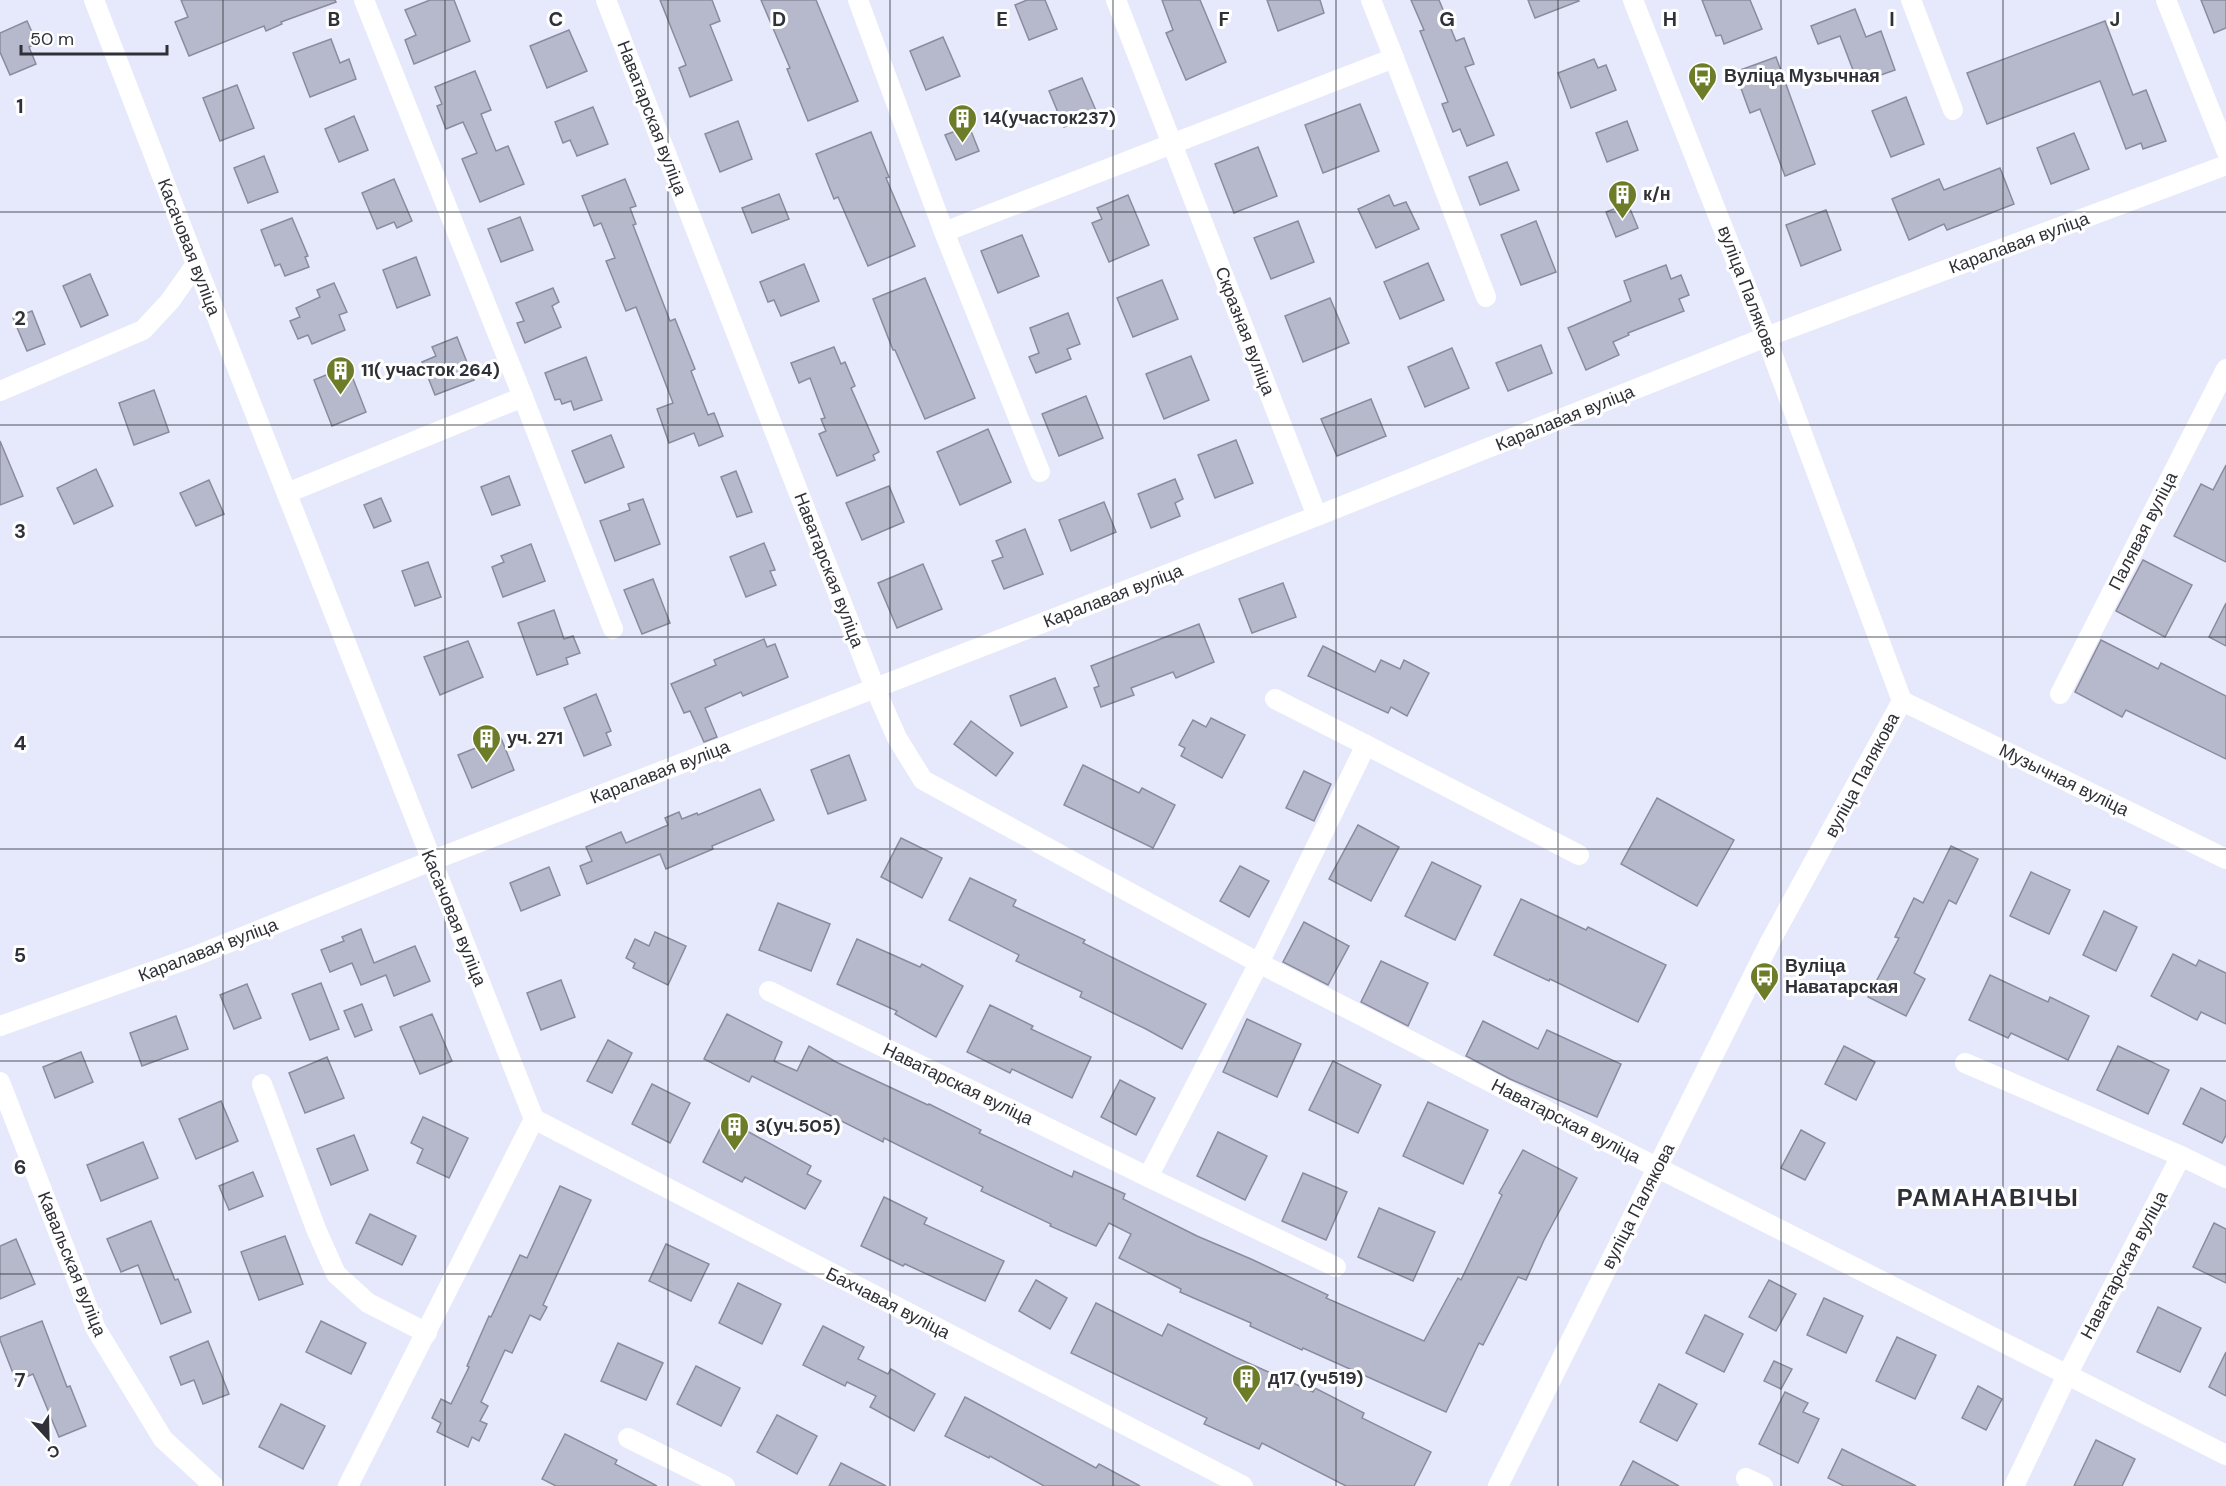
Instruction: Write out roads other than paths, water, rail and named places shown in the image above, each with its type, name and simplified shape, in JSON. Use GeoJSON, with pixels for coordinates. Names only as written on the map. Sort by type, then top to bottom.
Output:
{"type":"FeatureCollection","features":[{"type":"Feature","properties":{"kind":"street","name":"Касачовая вуліца"},"geometry":{"type":"LineString","coordinates":[[94,0],[534,1119]]}},
{"type":"Feature","properties":{"kind":"street"},"geometry":{"type":"LineString","coordinates":[[364,0],[613,629]]}},
{"type":"Feature","properties":{"kind":"street","name":"Наватарская вуліца"},"geometry":{"type":"LineString","coordinates":[[606,0],[875,688],[897,738],[923,780],[1259,963],[2226,1455]]}},
{"type":"Feature","properties":{"kind":"street"},"geometry":{"type":"LineString","coordinates":[[858,0],[944,232],[1040,472]]}},
{"type":"Feature","properties":{"kind":"street","name":"Скразная вуліца"},"geometry":{"type":"LineString","coordinates":[[1116,0],[1317,516]]}},
{"type":"Feature","properties":{"kind":"street"},"geometry":{"type":"LineString","coordinates":[[1371,0],[1486,297]]}},
{"type":"Feature","properties":{"kind":"street","name":"вуліца Палякова"},"geometry":{"type":"LineString","coordinates":[[1498,1486],[1770,942],[1902,701],[1766,337],[1634,0]]}},
{"type":"Feature","properties":{"kind":"street"},"geometry":{"type":"LineString","coordinates":[[1911,0],[1953,110]]}},
{"type":"Feature","properties":{"kind":"street"},"geometry":{"type":"LineString","coordinates":[[2166,0],[2226,150]]}},
{"type":"Feature","properties":{"kind":"street"},"geometry":{"type":"LineString","coordinates":[[944,232],[1394,58]]}},
{"type":"Feature","properties":{"kind":"street","name":"Каралавая вуліца"},"geometry":{"type":"LineString","coordinates":[[0,1026],[194,957],[431,861],[1317,516],[1766,337],[2226,165]]}},
{"type":"Feature","properties":{"kind":"street"},"geometry":{"type":"LineString","coordinates":[[0,391],[143,330],[170,302],[196,264]]}},
{"type":"Feature","properties":{"kind":"street","name":"Палявая вуліца"},"geometry":{"type":"LineString","coordinates":[[2060,694],[2226,369]]}},
{"type":"Feature","properties":{"kind":"street"},"geometry":{"type":"LineString","coordinates":[[287,494],[523,397]]}},
{"type":"Feature","properties":{"kind":"street"},"geometry":{"type":"LineString","coordinates":[[1275,699],[1579,855]]}},
{"type":"Feature","properties":{"kind":"street","name":"Музычная вуліца"},"geometry":{"type":"LineString","coordinates":[[1902,701],[2226,859]]}},
{"type":"Feature","properties":{"kind":"street"},"geometry":{"type":"LineString","coordinates":[[1148,1177],[1259,963],[1366,745]]}},
{"type":"Feature","properties":{"kind":"street","name":"Наватарская вуліца"},"geometry":{"type":"LineString","coordinates":[[769,991],[1336,1267]]}},
{"type":"Feature","properties":{"kind":"street"},"geometry":{"type":"LineString","coordinates":[[1965,1062],[2181,1156],[2226,1178]]}},
{"type":"Feature","properties":{"kind":"street","name":"Кавальская вуліца"},"geometry":{"type":"LineString","coordinates":[[0,1082],[96,1329],[163,1439],[214,1486]]}},
{"type":"Feature","properties":{"kind":"street"},"geometry":{"type":"LineString","coordinates":[[262,1084],[316,1229],[336,1275],[368,1303],[427,1333]]}},
{"type":"Feature","properties":{"kind":"street"},"geometry":{"type":"LineString","coordinates":[[348,1486],[534,1119]]}},
{"type":"Feature","properties":{"kind":"street","name":"Бахчавая вуліца"},"geometry":{"type":"LineString","coordinates":[[534,1119],[1243,1486]]}},
{"type":"Feature","properties":{"kind":"street","name":"Наватарская вуліца"},"geometry":{"type":"LineString","coordinates":[[2014,1486],[2067,1375],[2181,1156]]}},
{"type":"Feature","properties":{"kind":"street"},"geometry":{"type":"LineString","coordinates":[[628,1438],[725,1486]]}},
{"type":"Feature","properties":{"kind":"place","name":"Вуліца Музычная"},"geometry":{"type":"Point","coordinates":[1703,102]}},
{"type":"Feature","properties":{"kind":"place","name":"14(участок237)"},"geometry":{"type":"Point","coordinates":[962,144]}},
{"type":"Feature","properties":{"kind":"place","name":"к/н"},"geometry":{"type":"Point","coordinates":[1622,220]}},
{"type":"Feature","properties":{"kind":"place","name":"11( участок 264)"},"geometry":{"type":"Point","coordinates":[340,396]}},
{"type":"Feature","properties":{"kind":"place","name":"уч. 271"},"geometry":{"type":"Point","coordinates":[486,764]}},
{"type":"Feature","properties":{"kind":"place","name":"Вуліца Наватарская"},"geometry":{"type":"Point","coordinates":[1764,1002]}},
{"type":"Feature","properties":{"kind":"place","name":"3(уч.505)"},"geometry":{"type":"Point","coordinates":[734,1152]}},
{"type":"Feature","properties":{"kind":"place","name":"д17 (уч519)"},"geometry":{"type":"Point","coordinates":[1247,1404]}},
{"type":"Feature","properties":{"kind":"district","name":"РАМАНАВІЧЫ"},"geometry":{"type":"Point","coordinates":[1988,1198]}}]}
